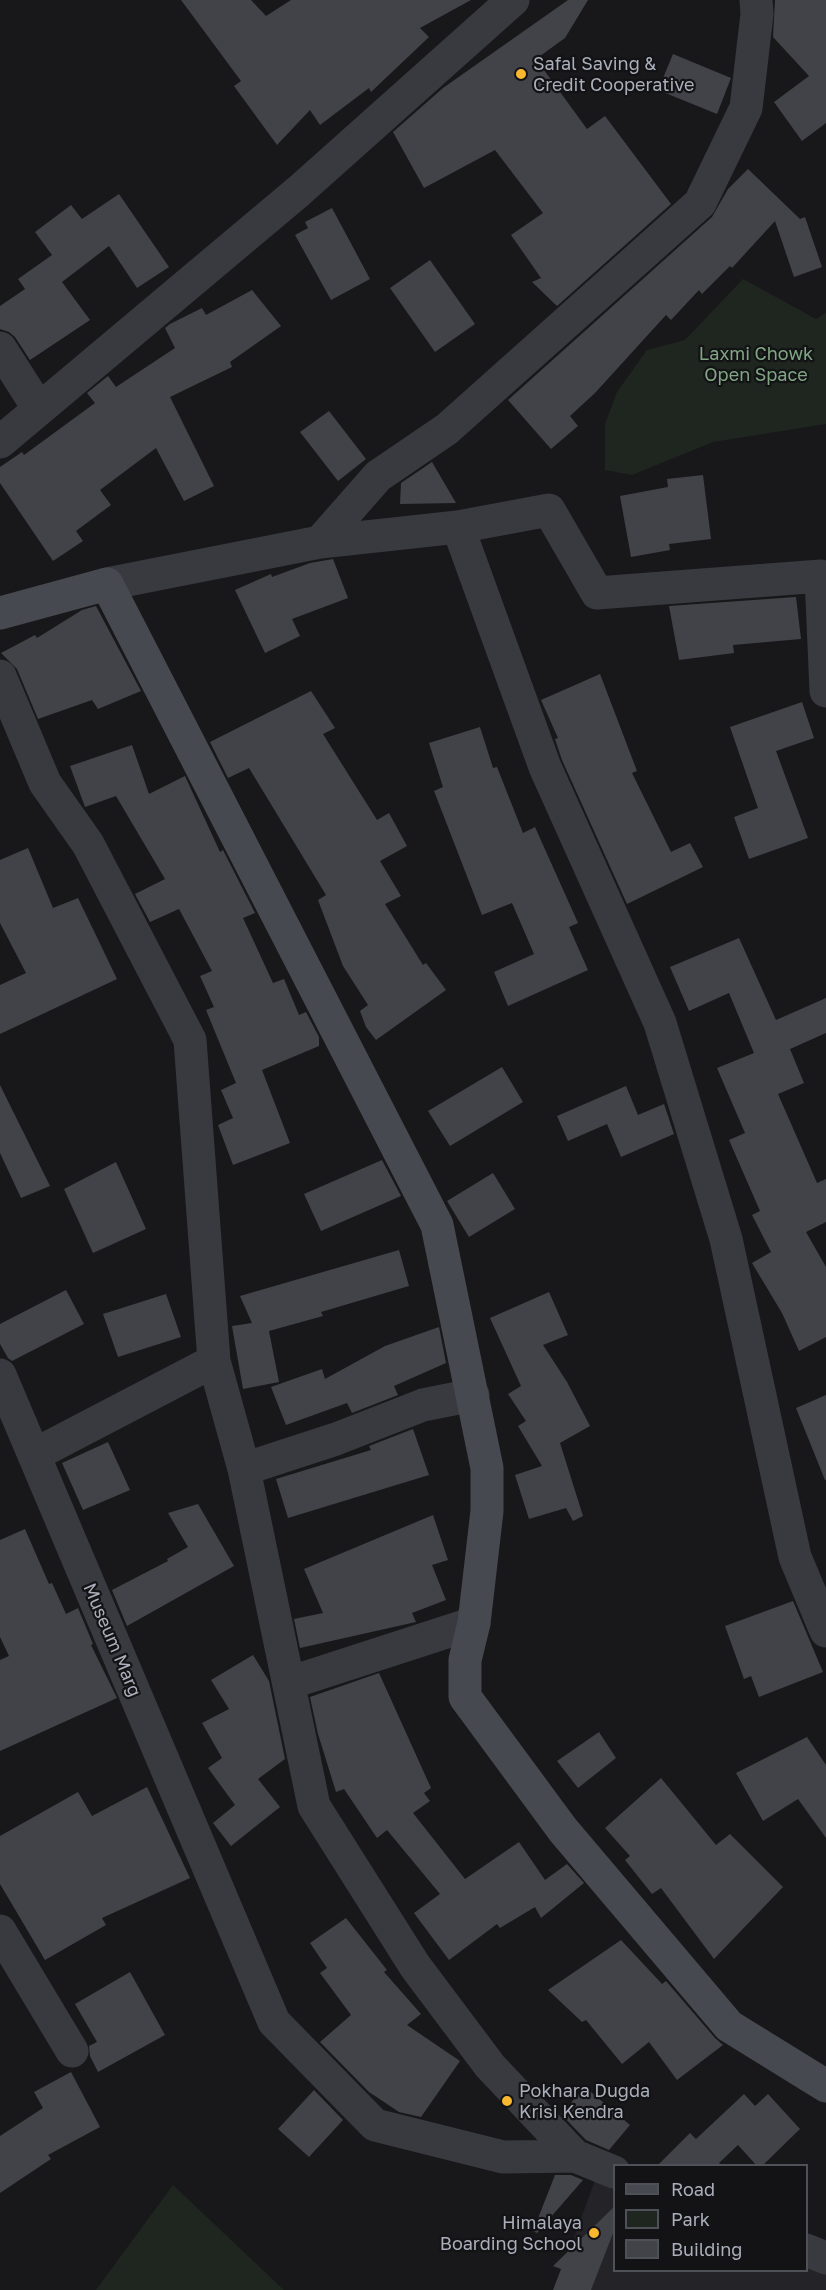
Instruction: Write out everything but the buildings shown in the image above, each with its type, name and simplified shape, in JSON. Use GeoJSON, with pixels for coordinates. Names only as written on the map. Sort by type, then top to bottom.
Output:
{"type":"FeatureCollection","features":[{"type":"Feature","properties":{"kind":"main road"},"geometry":{"type":"LineString","coordinates":[[0,613],[107,584],[437,1225],[487,1467],[487,1511],[474,1623],[465,1660],[465,1696],[563,1830],[729,2026],[826,2086]]}},
{"type":"Feature","properties":{"kind":"street"},"geometry":{"type":"LineString","coordinates":[[0,442],[299,191],[513,0]]}},
{"type":"Feature","properties":{"kind":"street"},"geometry":{"type":"LineString","coordinates":[[320,542],[378,476],[447,429],[700,203],[746,108],[757,14],[756,0]]}},
{"type":"Feature","properties":{"kind":"street"},"geometry":{"type":"LineString","coordinates":[[0,348],[39,409]]}},
{"type":"Feature","properties":{"kind":"street"},"geometry":{"type":"LineString","coordinates":[[107,584],[320,542],[458,527],[549,510],[597,593],[824,575],[826,685]]}},
{"type":"Feature","properties":{"kind":"street"},"geometry":{"type":"LineString","coordinates":[[458,527],[545,767],[660,1023],[726,1239],[795,1557],[826,1631]]}},
{"type":"Feature","properties":{"kind":"street"},"geometry":{"type":"LineString","coordinates":[[0,676],[45,783],[88,844],[190,1040],[214,1361],[244,1469],[314,1806],[422,1975],[490,2066],[575,2156],[613,2171]]}},
{"type":"Feature","properties":{"kind":"street"},"geometry":{"type":"LineString","coordinates":[[34,1455],[214,1361]]}},
{"type":"Feature","properties":{"kind":"street","name":"Museum Marg"},"geometry":{"type":"LineString","coordinates":[[0,1376],[274,2022],[375,2125],[503,2157],[575,2156]]}},
{"type":"Feature","properties":{"kind":"street"},"geometry":{"type":"LineString","coordinates":[[244,1469],[423,1405],[473,1395]]}},
{"type":"Feature","properties":{"kind":"street"},"geometry":{"type":"LineString","coordinates":[[289,1683],[474,1623]]}},
{"type":"Feature","properties":{"kind":"street"},"geometry":{"type":"LineString","coordinates":[[0,1931],[72,2051]]}},
{"type":"Feature","properties":{"kind":"street"},"geometry":{"type":"LineString","coordinates":[[808,2250],[826,2258]]}},
{"type":"Feature","properties":{"kind":"shaded area","name":"Himalaya Boarding School"},"geometry":{"type":"Polygon","coordinates":[[[599,2169],[613,2176],[613,2272],[808,2272],[808,2255],[826,2263],[826,2290],[555,2290],[599,2169]]]}},
{"type":"Feature","properties":{"kind":"green space","name":"Laxmi Chowk Open Space"},"geometry":{"type":"Polygon","coordinates":[[[743,279],[816,319],[826,313],[826,424],[713,442],[632,475],[605,470],[605,424],[617,392],[647,350],[685,340],[743,279]]]}},
{"type":"Feature","properties":{"kind":"green space"},"geometry":{"type":"Polygon","coordinates":[[[173,2185],[284,2290],[96,2290],[173,2185]]]}},
{"type":"Feature","properties":{"kind":"place","name":"Safal Saving & Credit Cooperative"},"geometry":{"type":"Point","coordinates":[521,74]}},
{"type":"Feature","properties":{"kind":"place","name":"Pokhara Dugda Krisi Kendra"},"geometry":{"type":"Point","coordinates":[507,2101]}},
{"type":"Feature","properties":{"kind":"place","name":"Himalaya Boarding School"},"geometry":{"type":"Point","coordinates":[594,2233]}}]}
